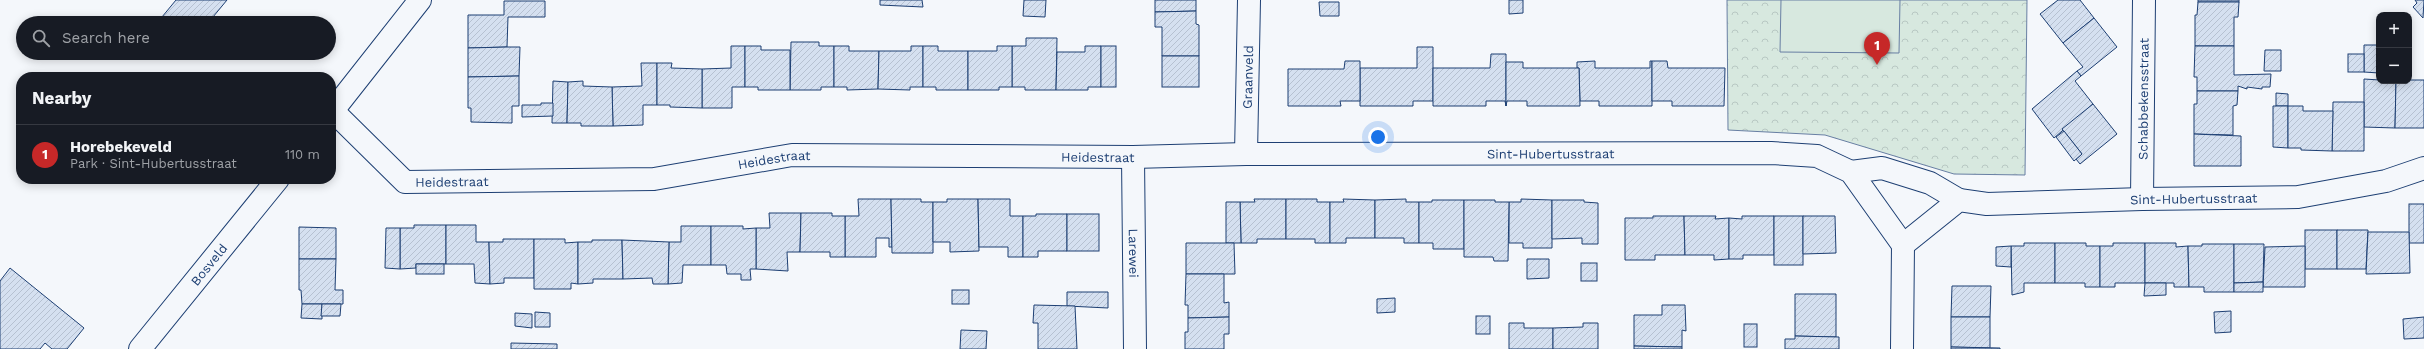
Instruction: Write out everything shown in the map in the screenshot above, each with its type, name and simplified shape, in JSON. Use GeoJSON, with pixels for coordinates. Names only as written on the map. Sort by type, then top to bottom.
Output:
{"type":"FeatureCollection","features":[{"type":"Feature","properties":{"kind":"street"},"geometry":{"type":"LineString","coordinates":[[336,107],[420,0]]}},
{"type":"Feature","properties":{"kind":"street","name":"Graanveld"},"geometry":{"type":"LineString","coordinates":[[1246,154],[1249,0]]}},
{"type":"Feature","properties":{"kind":"street","name":"Schabbekensstraat"},"geometry":{"type":"LineString","coordinates":[[2142,199],[2144,0]]}},
{"type":"Feature","properties":{"kind":"street","name":"Heidestraat"},"geometry":{"type":"LineString","coordinates":[[336,116],[405,182],[654,179],[792,155],[1133,157],[1246,154]]}},
{"type":"Feature","properties":{"kind":"street","name":"Sint-Hubertusstraat"},"geometry":{"type":"LineString","coordinates":[[1246,154],[1771,153],[1817,156],[1851,172],[1903,245]]}},
{"type":"Feature","properties":{"kind":"street","name":"Larewei"},"geometry":{"type":"LineString","coordinates":[[1133,157],[1135,349]]}},
{"type":"Feature","properties":{"kind":"street","name":"Sint-Hubertusstraat"},"geometry":{"type":"LineString","coordinates":[[1851,172],[1882,168],[1930,183],[1960,200],[1987,204],[2142,199],[2298,197],[2386,180],[2424,168]]}},
{"type":"Feature","properties":{"kind":"street","name":"Bosveld"},"geometry":{"type":"LineString","coordinates":[[140,349],[274,184]]}},
{"type":"Feature","properties":{"kind":"street"},"geometry":{"type":"LineString","coordinates":[[1902,349],[1903,245],[1960,200]]}},
{"type":"Feature","properties":{"kind":"green space"},"geometry":{"type":"Polygon","coordinates":[[[1727,0],[2027,0],[2025,175],[1954,174],[1825,135],[1728,130],[1727,0]]]}},
{"type":"Feature","properties":{"kind":"green space"},"geometry":{"type":"Polygon","coordinates":[[[1781,0],[1900,0],[1899,53],[1780,52],[1781,0]]]}},
{"type":"Feature","properties":{"kind":"building"},"geometry":{"type":"Polygon","coordinates":[[[176,0],[227,0],[214,16],[163,16],[176,0]]]}},
{"type":"Feature","properties":{"kind":"building"},"geometry":{"type":"Polygon","coordinates":[[[880,0],[922,0],[923,7],[880,5],[880,0]]]}},
{"type":"Feature","properties":{"kind":"building"},"geometry":{"type":"Polygon","coordinates":[[[1024,0],[1046,0],[1045,17],[1023,16],[1024,0]]]}},
{"type":"Feature","properties":{"kind":"building"},"geometry":{"type":"Polygon","coordinates":[[[1155,0],[1196,0],[1196,11],[1155,12],[1155,0]]]}},
{"type":"Feature","properties":{"kind":"building"},"geometry":{"type":"Polygon","coordinates":[[[1509,0],[1523,0],[1523,13],[1509,14],[1509,0]]]}},
{"type":"Feature","properties":{"kind":"building"},"geometry":{"type":"Polygon","coordinates":[[[2058,0],[2080,0],[2094,18],[2063,43],[2040,14],[2058,0]]]}},
{"type":"Feature","properties":{"kind":"building"},"geometry":{"type":"Polygon","coordinates":[[[2198,0],[2239,0],[2239,2],[2198,2],[2198,0]]]}},
{"type":"Feature","properties":{"kind":"building"},"geometry":{"type":"Polygon","coordinates":[[[2415,0],[2424,0],[2423,18],[2413,7],[2417,3],[2415,0]]]}},
{"type":"Feature","properties":{"kind":"building"},"geometry":{"type":"Polygon","coordinates":[[[504,1],[545,1],[545,17],[508,17],[507,47],[468,48],[468,15],[504,15],[504,1]]]}},
{"type":"Feature","properties":{"kind":"building"},"geometry":{"type":"Polygon","coordinates":[[[1319,2],[1339,2],[1339,16],[1320,16],[1319,2]]]}},
{"type":"Feature","properties":{"kind":"building"},"geometry":{"type":"Polygon","coordinates":[[[2198,2],[2239,2],[2238,17],[2234,17],[2234,46],[2195,46],[2195,15],[2197,15],[2198,2]]]}},
{"type":"Feature","properties":{"kind":"building"},"geometry":{"type":"Polygon","coordinates":[[[1196,11],[1196,24],[1199,25],[1199,56],[1162,56],[1162,27],[1155,27],[1155,12],[1196,11]]]}},
{"type":"Feature","properties":{"kind":"building"},"geometry":{"type":"Polygon","coordinates":[[[2094,18],[2117,47],[2081,76],[2077,71],[2083,67],[2063,43],[2094,18]]]}},
{"type":"Feature","properties":{"kind":"building"},"geometry":{"type":"Polygon","coordinates":[[[1026,38],[1057,38],[1056,90],[1025,90],[1025,87],[1012,87],[1012,46],[1026,46],[1026,38]]]}},
{"type":"Feature","properties":{"kind":"building"},"geometry":{"type":"Polygon","coordinates":[[[791,42],[819,42],[819,46],[834,46],[834,87],[821,87],[821,90],[790,90],[791,42]]]}},
{"type":"Feature","properties":{"kind":"building"},"geometry":{"type":"Polygon","coordinates":[[[2364,45],[2376,45],[2376,73],[2364,72],[2364,45]]]}},
{"type":"Feature","properties":{"kind":"building"},"geometry":{"type":"Polygon","coordinates":[[[731,46],[745,46],[745,87],[732,87],[732,108],[702,108],[702,69],[731,68],[731,46]]]}},
{"type":"Feature","properties":{"kind":"building"},"geometry":{"type":"Polygon","coordinates":[[[745,46],[761,46],[761,50],[790,50],[790,90],[758,90],[758,87],[745,87],[745,46]]]}},
{"type":"Feature","properties":{"kind":"building"},"geometry":{"type":"Polygon","coordinates":[[[834,46],[849,46],[849,51],[879,51],[878,89],[847,90],[847,87],[834,87],[834,46]]]}},
{"type":"Feature","properties":{"kind":"building"},"geometry":{"type":"Polygon","coordinates":[[[911,46],[923,46],[923,87],[910,87],[910,90],[878,89],[879,51],[911,51],[911,46]]]}},
{"type":"Feature","properties":{"kind":"building"},"geometry":{"type":"Polygon","coordinates":[[[923,46],[938,46],[938,51],[968,51],[968,90],[936,90],[936,87],[923,87],[923,46]]]}},
{"type":"Feature","properties":{"kind":"building"},"geometry":{"type":"Polygon","coordinates":[[[997,46],[1012,46],[1012,87],[999,87],[999,90],[968,90],[968,51],[997,51],[997,46]]]}},
{"type":"Feature","properties":{"kind":"building"},"geometry":{"type":"Polygon","coordinates":[[[1085,46],[1101,46],[1101,87],[1088,87],[1088,90],[1056,90],[1057,52],[1085,52],[1085,46]]]}},
{"type":"Feature","properties":{"kind":"building"},"geometry":{"type":"Polygon","coordinates":[[[1101,46],[1116,46],[1116,87],[1101,87],[1101,46]]]}},
{"type":"Feature","properties":{"kind":"building"},"geometry":{"type":"Polygon","coordinates":[[[2195,46],[2234,46],[2234,75],[2271,74],[2270,87],[2262,87],[2262,89],[2247,87],[2247,89],[2238,86],[2238,91],[2197,91],[2197,77],[2194,77],[2195,46]]]}},
{"type":"Feature","properties":{"kind":"building"},"geometry":{"type":"Polygon","coordinates":[[[520,47],[519,76],[468,77],[468,48],[520,47]]]}},
{"type":"Feature","properties":{"kind":"building"},"geometry":{"type":"Polygon","coordinates":[[[1417,47],[1433,47],[1433,101],[1413,101],[1413,106],[1360,106],[1360,68],[1417,68],[1417,47]]]}},
{"type":"Feature","properties":{"kind":"building"},"geometry":{"type":"Polygon","coordinates":[[[2265,50],[2281,50],[2281,71],[2264,71],[2265,50]]]}},
{"type":"Feature","properties":{"kind":"building"},"geometry":{"type":"Polygon","coordinates":[[[1491,54],[1506,54],[1506,106],[1505,101],[1486,101],[1486,106],[1433,106],[1433,68],[1490,68],[1491,54]]]}},
{"type":"Feature","properties":{"kind":"building"},"geometry":{"type":"Polygon","coordinates":[[[2348,54],[2364,54],[2364,72],[2348,72],[2348,54]]]}},
{"type":"Feature","properties":{"kind":"building"},"geometry":{"type":"Polygon","coordinates":[[[1162,56],[1199,56],[1199,87],[1162,87],[1162,56]]]}},
{"type":"Feature","properties":{"kind":"building"},"geometry":{"type":"Polygon","coordinates":[[[1345,61],[1360,61],[1360,101],[1340,101],[1341,106],[1288,106],[1288,69],[1344,69],[1345,61]]]}},
{"type":"Feature","properties":{"kind":"building"},"geometry":{"type":"Polygon","coordinates":[[[1595,61],[1595,68],[1650,68],[1650,61],[1652,61],[1652,106],[1599,106],[1599,101],[1580,101],[1579,68],[1577,68],[1577,62],[1595,61]]]}},
{"type":"Feature","properties":{"kind":"building"},"geometry":{"type":"Polygon","coordinates":[[[1652,61],[1667,61],[1668,68],[1725,68],[1724,106],[1672,106],[1672,101],[1652,101],[1652,61]]]}},
{"type":"Feature","properties":{"kind":"building"},"geometry":{"type":"Polygon","coordinates":[[[1506,62],[1523,62],[1523,68],[1579,68],[1580,106],[1527,106],[1527,101],[1507,101],[1506,106],[1506,62]]]}},
{"type":"Feature","properties":{"kind":"building"},"geometry":{"type":"Polygon","coordinates":[[[641,63],[657,63],[657,105],[643,105],[643,125],[613,126],[612,87],[642,86],[641,63]]]}},
{"type":"Feature","properties":{"kind":"building"},"geometry":{"type":"Polygon","coordinates":[[[657,63],[672,63],[671,68],[702,69],[702,108],[657,105],[657,63]]]}},
{"type":"Feature","properties":{"kind":"building"},"geometry":{"type":"Polygon","coordinates":[[[2077,71],[2081,76],[2075,81],[2093,104],[2054,138],[2032,109],[2077,71]]]}},
{"type":"Feature","properties":{"kind":"building"},"geometry":{"type":"Polygon","coordinates":[[[519,76],[519,106],[512,106],[512,123],[471,122],[471,108],[468,108],[468,77],[519,76]]]}},
{"type":"Feature","properties":{"kind":"building"},"geometry":{"type":"Polygon","coordinates":[[[2364,79],[2376,80],[2376,84],[2396,84],[2395,128],[2364,127],[2364,79]]]}},
{"type":"Feature","properties":{"kind":"building"},"geometry":{"type":"Polygon","coordinates":[[[2412,80],[2424,80],[2424,128],[2395,128],[2396,84],[2412,84],[2412,80]]]}},
{"type":"Feature","properties":{"kind":"building"},"geometry":{"type":"Polygon","coordinates":[[[553,81],[568,82],[567,123],[552,123],[553,81]]]}},
{"type":"Feature","properties":{"kind":"building"},"geometry":{"type":"Polygon","coordinates":[[[583,81],[583,86],[612,87],[613,126],[581,126],[581,123],[567,123],[568,82],[583,81]]]}},
{"type":"Feature","properties":{"kind":"building"},"geometry":{"type":"Polygon","coordinates":[[[2197,91],[2238,91],[2237,105],[2233,106],[2233,135],[2194,134],[2194,104],[2197,104],[2197,91]]]}},
{"type":"Feature","properties":{"kind":"building"},"geometry":{"type":"Polygon","coordinates":[[[2276,93],[2288,94],[2288,106],[2276,106],[2276,93]]]}},
{"type":"Feature","properties":{"kind":"building"},"geometry":{"type":"Polygon","coordinates":[[[2333,102],[2364,102],[2364,151],[2332,151],[2333,102]]]}},
{"type":"Feature","properties":{"kind":"building"},"geometry":{"type":"Polygon","coordinates":[[[541,103],[553,103],[553,116],[522,117],[522,105],[541,105],[541,103]]]}},
{"type":"Feature","properties":{"kind":"building"},"geometry":{"type":"Polygon","coordinates":[[[2093,104],[2117,134],[2080,164],[2076,159],[2082,154],[2062,129],[2093,104]]]}},
{"type":"Feature","properties":{"kind":"building"},"geometry":{"type":"Polygon","coordinates":[[[2273,106],[2288,106],[2288,148],[2273,147],[2273,106]]]}},
{"type":"Feature","properties":{"kind":"building"},"geometry":{"type":"Polygon","coordinates":[[[2288,106],[2303,106],[2303,111],[2333,111],[2332,151],[2288,148],[2288,106]]]}},
{"type":"Feature","properties":{"kind":"building"},"geometry":{"type":"Polygon","coordinates":[[[2064,131],[2082,154],[2074,161],[2056,137],[2064,131]]]}},
{"type":"Feature","properties":{"kind":"building"},"geometry":{"type":"Polygon","coordinates":[[[2194,134],[2241,136],[2241,166],[2194,166],[2194,134]]]}},
{"type":"Feature","properties":{"kind":"building"},"geometry":{"type":"Polygon","coordinates":[[[858,199],[891,199],[892,247],[889,247],[889,238],[876,238],[876,257],[845,257],[845,216],[859,216],[858,199]]]}},
{"type":"Feature","properties":{"kind":"building"},"geometry":{"type":"Polygon","coordinates":[[[891,199],[921,199],[921,202],[933,202],[933,253],[892,253],[891,199]]]}},
{"type":"Feature","properties":{"kind":"building"},"geometry":{"type":"Polygon","coordinates":[[[947,199],[978,199],[979,251],[950,252],[950,242],[933,242],[933,202],[947,202],[947,199]]]}},
{"type":"Feature","properties":{"kind":"building"},"geometry":{"type":"Polygon","coordinates":[[[978,199],[1010,199],[1010,216],[1023,216],[1023,257],[1008,257],[1008,247],[979,247],[978,199]]]}},
{"type":"Feature","properties":{"kind":"building"},"geometry":{"type":"Polygon","coordinates":[[[1254,199],[1286,199],[1286,239],[1257,239],[1257,243],[1241,243],[1240,202],[1255,202],[1254,199]]]}},
{"type":"Feature","properties":{"kind":"building"},"geometry":{"type":"Polygon","coordinates":[[[1286,199],[1317,199],[1317,202],[1330,202],[1330,243],[1315,243],[1315,239],[1286,239],[1286,199]]]}},
{"type":"Feature","properties":{"kind":"building"},"geometry":{"type":"Polygon","coordinates":[[[1343,199],[1375,200],[1375,238],[1346,238],[1346,243],[1330,243],[1330,202],[1344,202],[1343,199]]]}},
{"type":"Feature","properties":{"kind":"building"},"geometry":{"type":"Polygon","coordinates":[[[1406,199],[1406,202],[1419,202],[1419,243],[1404,243],[1404,238],[1375,238],[1375,200],[1406,199]]]}},
{"type":"Feature","properties":{"kind":"building"},"geometry":{"type":"Polygon","coordinates":[[[1521,199],[1552,200],[1552,248],[1523,248],[1523,243],[1509,243],[1509,202],[1521,202],[1521,199]]]}},
{"type":"Feature","properties":{"kind":"building"},"geometry":{"type":"Polygon","coordinates":[[[1432,200],[1464,200],[1464,249],[1433,249],[1433,243],[1419,243],[1419,202],[1432,202],[1432,200]]]}},
{"type":"Feature","properties":{"kind":"building"},"geometry":{"type":"Polygon","coordinates":[[[1464,200],[1495,200],[1495,202],[1509,202],[1508,261],[1494,261],[1493,257],[1464,257],[1464,200]]]}},
{"type":"Feature","properties":{"kind":"building"},"geometry":{"type":"Polygon","coordinates":[[[1552,200],[1584,200],[1584,202],[1598,203],[1598,244],[1582,244],[1582,238],[1552,239],[1552,200]]]}},
{"type":"Feature","properties":{"kind":"building"},"geometry":{"type":"Polygon","coordinates":[[[1226,202],[1240,202],[1241,243],[1226,243],[1226,202]]]}},
{"type":"Feature","properties":{"kind":"building"},"geometry":{"type":"Polygon","coordinates":[[[2409,204],[2424,204],[2424,243],[2409,243],[2409,204]]]}},
{"type":"Feature","properties":{"kind":"building"},"geometry":{"type":"Polygon","coordinates":[[[769,213],[801,213],[800,252],[787,252],[788,271],[756,269],[756,228],[770,228],[769,213]]]}},
{"type":"Feature","properties":{"kind":"building"},"geometry":{"type":"Polygon","coordinates":[[[801,213],[832,213],[832,216],[845,216],[845,257],[830,257],[830,252],[800,252],[801,213]]]}},
{"type":"Feature","properties":{"kind":"building"},"geometry":{"type":"Polygon","coordinates":[[[1036,214],[1067,214],[1067,251],[1038,251],[1038,257],[1023,257],[1023,216],[1036,216],[1036,214]]]}},
{"type":"Feature","properties":{"kind":"building"},"geometry":{"type":"Polygon","coordinates":[[[1067,214],[1099,214],[1099,251],[1067,251],[1067,214]]]}},
{"type":"Feature","properties":{"kind":"building"},"geometry":{"type":"Polygon","coordinates":[[[1653,216],[1684,216],[1685,255],[1655,255],[1655,260],[1625,260],[1625,218],[1653,218],[1653,216]]]}},
{"type":"Feature","properties":{"kind":"building"},"geometry":{"type":"Polygon","coordinates":[[[1684,216],[1716,216],[1715,219],[1729,218],[1729,259],[1714,260],[1714,255],[1685,255],[1684,216]]]}},
{"type":"Feature","properties":{"kind":"building"},"geometry":{"type":"Polygon","coordinates":[[[1742,216],[1774,216],[1774,255],[1743,255],[1743,259],[1729,259],[1729,218],[1742,219],[1742,216]]]}},
{"type":"Feature","properties":{"kind":"building"},"geometry":{"type":"Polygon","coordinates":[[[1774,216],[1803,216],[1803,265],[1774,265],[1774,216]]]}},
{"type":"Feature","properties":{"kind":"building"},"geometry":{"type":"Polygon","coordinates":[[[1803,216],[1835,216],[1836,253],[1803,254],[1803,216]]]}},
{"type":"Feature","properties":{"kind":"building"},"geometry":{"type":"Polygon","coordinates":[[[414,225],[446,225],[446,264],[416,264],[416,268],[400,269],[400,228],[414,228],[414,225]]]}},
{"type":"Feature","properties":{"kind":"building"},"geometry":{"type":"Polygon","coordinates":[[[446,225],[476,225],[476,242],[489,242],[490,284],[475,283],[474,264],[446,264],[446,225]]]}},
{"type":"Feature","properties":{"kind":"building"},"geometry":{"type":"Polygon","coordinates":[[[681,226],[711,226],[711,265],[683,265],[682,283],[668,284],[669,242],[681,242],[681,226]]]}},
{"type":"Feature","properties":{"kind":"building"},"geometry":{"type":"Polygon","coordinates":[[[711,226],[743,226],[743,229],[756,228],[756,269],[750,269],[751,280],[741,280],[741,274],[727,274],[726,265],[711,265],[711,226]]]}},
{"type":"Feature","properties":{"kind":"building"},"geometry":{"type":"Polygon","coordinates":[[[299,227],[336,228],[336,259],[299,259],[299,227]]]}},
{"type":"Feature","properties":{"kind":"building"},"geometry":{"type":"Polygon","coordinates":[[[386,228],[400,228],[400,269],[385,268],[386,228]]]}},
{"type":"Feature","properties":{"kind":"building"},"geometry":{"type":"Polygon","coordinates":[[[2305,230],[2337,230],[2337,269],[2305,269],[2305,230]]]}},
{"type":"Feature","properties":{"kind":"building"},"geometry":{"type":"Polygon","coordinates":[[[2337,230],[2368,230],[2366,269],[2337,269],[2337,230]]]}},
{"type":"Feature","properties":{"kind":"building"},"geometry":{"type":"Polygon","coordinates":[[[2368,232],[2409,232],[2410,273],[2366,274],[2368,232]]]}},
{"type":"Feature","properties":{"kind":"building"},"geometry":{"type":"Polygon","coordinates":[[[503,239],[534,239],[534,278],[504,278],[504,283],[490,284],[489,242],[503,242],[503,239]]]}},
{"type":"Feature","properties":{"kind":"building"},"geometry":{"type":"Polygon","coordinates":[[[534,239],[565,239],[565,243],[578,242],[578,284],[571,283],[571,289],[534,289],[534,239]]]}},
{"type":"Feature","properties":{"kind":"building"},"geometry":{"type":"Polygon","coordinates":[[[592,240],[622,240],[623,279],[593,279],[593,283],[578,284],[578,242],[592,242],[592,240]]]}},
{"type":"Feature","properties":{"kind":"building"},"geometry":{"type":"Polygon","coordinates":[[[622,240],[669,242],[668,284],[653,284],[652,278],[623,279],[622,240]]]}},
{"type":"Feature","properties":{"kind":"building"},"geometry":{"type":"Polygon","coordinates":[[[1186,243],[1234,243],[1235,274],[1186,274],[1186,243]]]}},
{"type":"Feature","properties":{"kind":"building"},"geometry":{"type":"Polygon","coordinates":[[[2024,243],[2055,243],[2055,283],[2024,283],[2024,292],[2012,295],[2011,246],[2024,246],[2024,243]]]}},
{"type":"Feature","properties":{"kind":"building"},"geometry":{"type":"Polygon","coordinates":[[[2055,243],[2086,243],[2086,246],[2100,246],[2100,287],[2085,287],[2085,283],[2055,283],[2055,243]]]}},
{"type":"Feature","properties":{"kind":"building"},"geometry":{"type":"Polygon","coordinates":[[[2113,243],[2145,243],[2145,283],[2115,283],[2115,287],[2100,287],[2100,246],[2113,246],[2113,243]]]}},
{"type":"Feature","properties":{"kind":"building"},"geometry":{"type":"Polygon","coordinates":[[[2145,243],[2176,243],[2176,247],[2188,246],[2189,287],[2174,287],[2174,283],[2145,283],[2145,243]]]}},
{"type":"Feature","properties":{"kind":"building"},"geometry":{"type":"Polygon","coordinates":[[[2202,244],[2234,244],[2234,292],[2204,292],[2204,287],[2189,287],[2188,246],[2202,246],[2202,244]]]}},
{"type":"Feature","properties":{"kind":"building"},"geometry":{"type":"Polygon","coordinates":[[[2234,244],[2264,244],[2263,282],[2234,283],[2234,244]]]}},
{"type":"Feature","properties":{"kind":"building"},"geometry":{"type":"Polygon","coordinates":[[[2011,246],[2011,267],[1996,266],[1996,247],[2011,246]]]}},
{"type":"Feature","properties":{"kind":"building"},"geometry":{"type":"Polygon","coordinates":[[[2305,246],[2305,287],[2263,287],[2265,247],[2305,246]]]}},
{"type":"Feature","properties":{"kind":"building"},"geometry":{"type":"Polygon","coordinates":[[[299,259],[336,259],[335,290],[343,290],[343,304],[302,304],[301,290],[299,290],[299,259]]]}},
{"type":"Feature","properties":{"kind":"building"},"geometry":{"type":"Polygon","coordinates":[[[1527,259],[1549,259],[1549,278],[1527,279],[1527,259]]]}},
{"type":"Feature","properties":{"kind":"building"},"geometry":{"type":"Polygon","coordinates":[[[1581,263],[1597,263],[1597,281],[1581,281],[1581,263]]]}},
{"type":"Feature","properties":{"kind":"building"},"geometry":{"type":"Polygon","coordinates":[[[416,264],[444,264],[444,274],[416,274],[416,264]]]}},
{"type":"Feature","properties":{"kind":"building"},"geometry":{"type":"Polygon","coordinates":[[[10,268],[84,328],[67,349],[52,349],[45,343],[40,349],[0,349],[0,281],[10,268]]]}},
{"type":"Feature","properties":{"kind":"building"},"geometry":{"type":"Polygon","coordinates":[[[1186,274],[1224,274],[1224,303],[1229,302],[1229,317],[1188,318],[1188,305],[1185,305],[1186,274]]]}},
{"type":"Feature","properties":{"kind":"building"},"geometry":{"type":"Polygon","coordinates":[[[2263,282],[2263,292],[2234,292],[2234,283],[2263,282]]]}},
{"type":"Feature","properties":{"kind":"building"},"geometry":{"type":"Polygon","coordinates":[[[2145,283],[2166,283],[2166,295],[2144,296],[2145,283]]]}},
{"type":"Feature","properties":{"kind":"building"},"geometry":{"type":"Polygon","coordinates":[[[1952,286],[1991,286],[1990,317],[1951,317],[1952,286]]]}},
{"type":"Feature","properties":{"kind":"building"},"geometry":{"type":"Polygon","coordinates":[[[952,290],[969,290],[969,304],[952,304],[952,290]]]}},
{"type":"Feature","properties":{"kind":"building"},"geometry":{"type":"Polygon","coordinates":[[[1067,292],[1108,292],[1108,308],[1067,306],[1067,292]]]}},
{"type":"Feature","properties":{"kind":"building"},"geometry":{"type":"Polygon","coordinates":[[[1795,294],[1836,294],[1836,337],[1795,336],[1795,294]]]}},
{"type":"Feature","properties":{"kind":"building"},"geometry":{"type":"Polygon","coordinates":[[[1395,298],[1395,312],[1377,313],[1377,299],[1395,298]]]}},
{"type":"Feature","properties":{"kind":"building"},"geometry":{"type":"Polygon","coordinates":[[[302,304],[322,304],[322,319],[301,318],[302,304]]]}},
{"type":"Feature","properties":{"kind":"building"},"geometry":{"type":"Polygon","coordinates":[[[322,304],[341,304],[340,316],[321,316],[322,304]]]}},
{"type":"Feature","properties":{"kind":"building"},"geometry":{"type":"Polygon","coordinates":[[[1034,305],[1075,306],[1077,349],[1038,349],[1038,323],[1033,323],[1034,305]]]}},
{"type":"Feature","properties":{"kind":"building"},"geometry":{"type":"Polygon","coordinates":[[[1662,305],[1685,305],[1686,331],[1682,330],[1682,347],[1634,346],[1634,315],[1662,315],[1662,305]]]}},
{"type":"Feature","properties":{"kind":"building"},"geometry":{"type":"Polygon","coordinates":[[[2231,311],[2231,332],[2215,333],[2214,312],[2231,311]]]}},
{"type":"Feature","properties":{"kind":"building"},"geometry":{"type":"Polygon","coordinates":[[[535,312],[550,313],[550,327],[535,327],[535,312]]]}},
{"type":"Feature","properties":{"kind":"building"},"geometry":{"type":"Polygon","coordinates":[[[515,313],[532,314],[532,328],[515,326],[515,313]]]}},
{"type":"Feature","properties":{"kind":"building"},"geometry":{"type":"Polygon","coordinates":[[[1476,316],[1490,316],[1490,334],[1476,334],[1476,316]]]}},
{"type":"Feature","properties":{"kind":"building"},"geometry":{"type":"Polygon","coordinates":[[[1229,317],[1229,334],[1224,334],[1224,349],[1185,349],[1185,332],[1188,332],[1188,318],[1229,317]]]}},
{"type":"Feature","properties":{"kind":"building"},"geometry":{"type":"Polygon","coordinates":[[[1951,317],[1990,317],[1990,348],[1951,347],[1951,317]]]}},
{"type":"Feature","properties":{"kind":"building"},"geometry":{"type":"Polygon","coordinates":[[[2424,317],[2424,338],[2404,339],[2403,319],[2424,317]]]}},
{"type":"Feature","properties":{"kind":"building"},"geometry":{"type":"Polygon","coordinates":[[[1509,323],[1524,323],[1524,328],[1553,328],[1553,349],[1509,349],[1509,323]]]}},
{"type":"Feature","properties":{"kind":"building"},"geometry":{"type":"Polygon","coordinates":[[[1583,323],[1598,323],[1598,349],[1553,349],[1553,328],[1583,327],[1583,323]]]}},
{"type":"Feature","properties":{"kind":"building"},"geometry":{"type":"Polygon","coordinates":[[[1744,324],[1757,324],[1757,347],[1744,347],[1744,324]]]}},
{"type":"Feature","properties":{"kind":"building"},"geometry":{"type":"Polygon","coordinates":[[[961,330],[987,331],[986,349],[960,349],[961,330]]]}},
{"type":"Feature","properties":{"kind":"building"},"geometry":{"type":"Polygon","coordinates":[[[1795,336],[1839,337],[1839,349],[1785,349],[1785,339],[1795,339],[1795,336]]]}},
{"type":"Feature","properties":{"kind":"building"},"geometry":{"type":"Polygon","coordinates":[[[511,343],[557,344],[557,349],[511,349],[511,343]]]}},
{"type":"Feature","properties":{"kind":"building"},"geometry":{"type":"Polygon","coordinates":[[[1634,346],[1682,347],[1682,349],[1634,349],[1634,346]]]}},
{"type":"Feature","properties":{"kind":"building"},"geometry":{"type":"Polygon","coordinates":[[[1951,347],[2000,348],[2000,349],[1951,349],[1951,347]]]}},
{"type":"Feature","properties":{"kind":"place","name":"Horebekeveld"},"geometry":{"type":"Point","coordinates":[1877,65]}}]}
